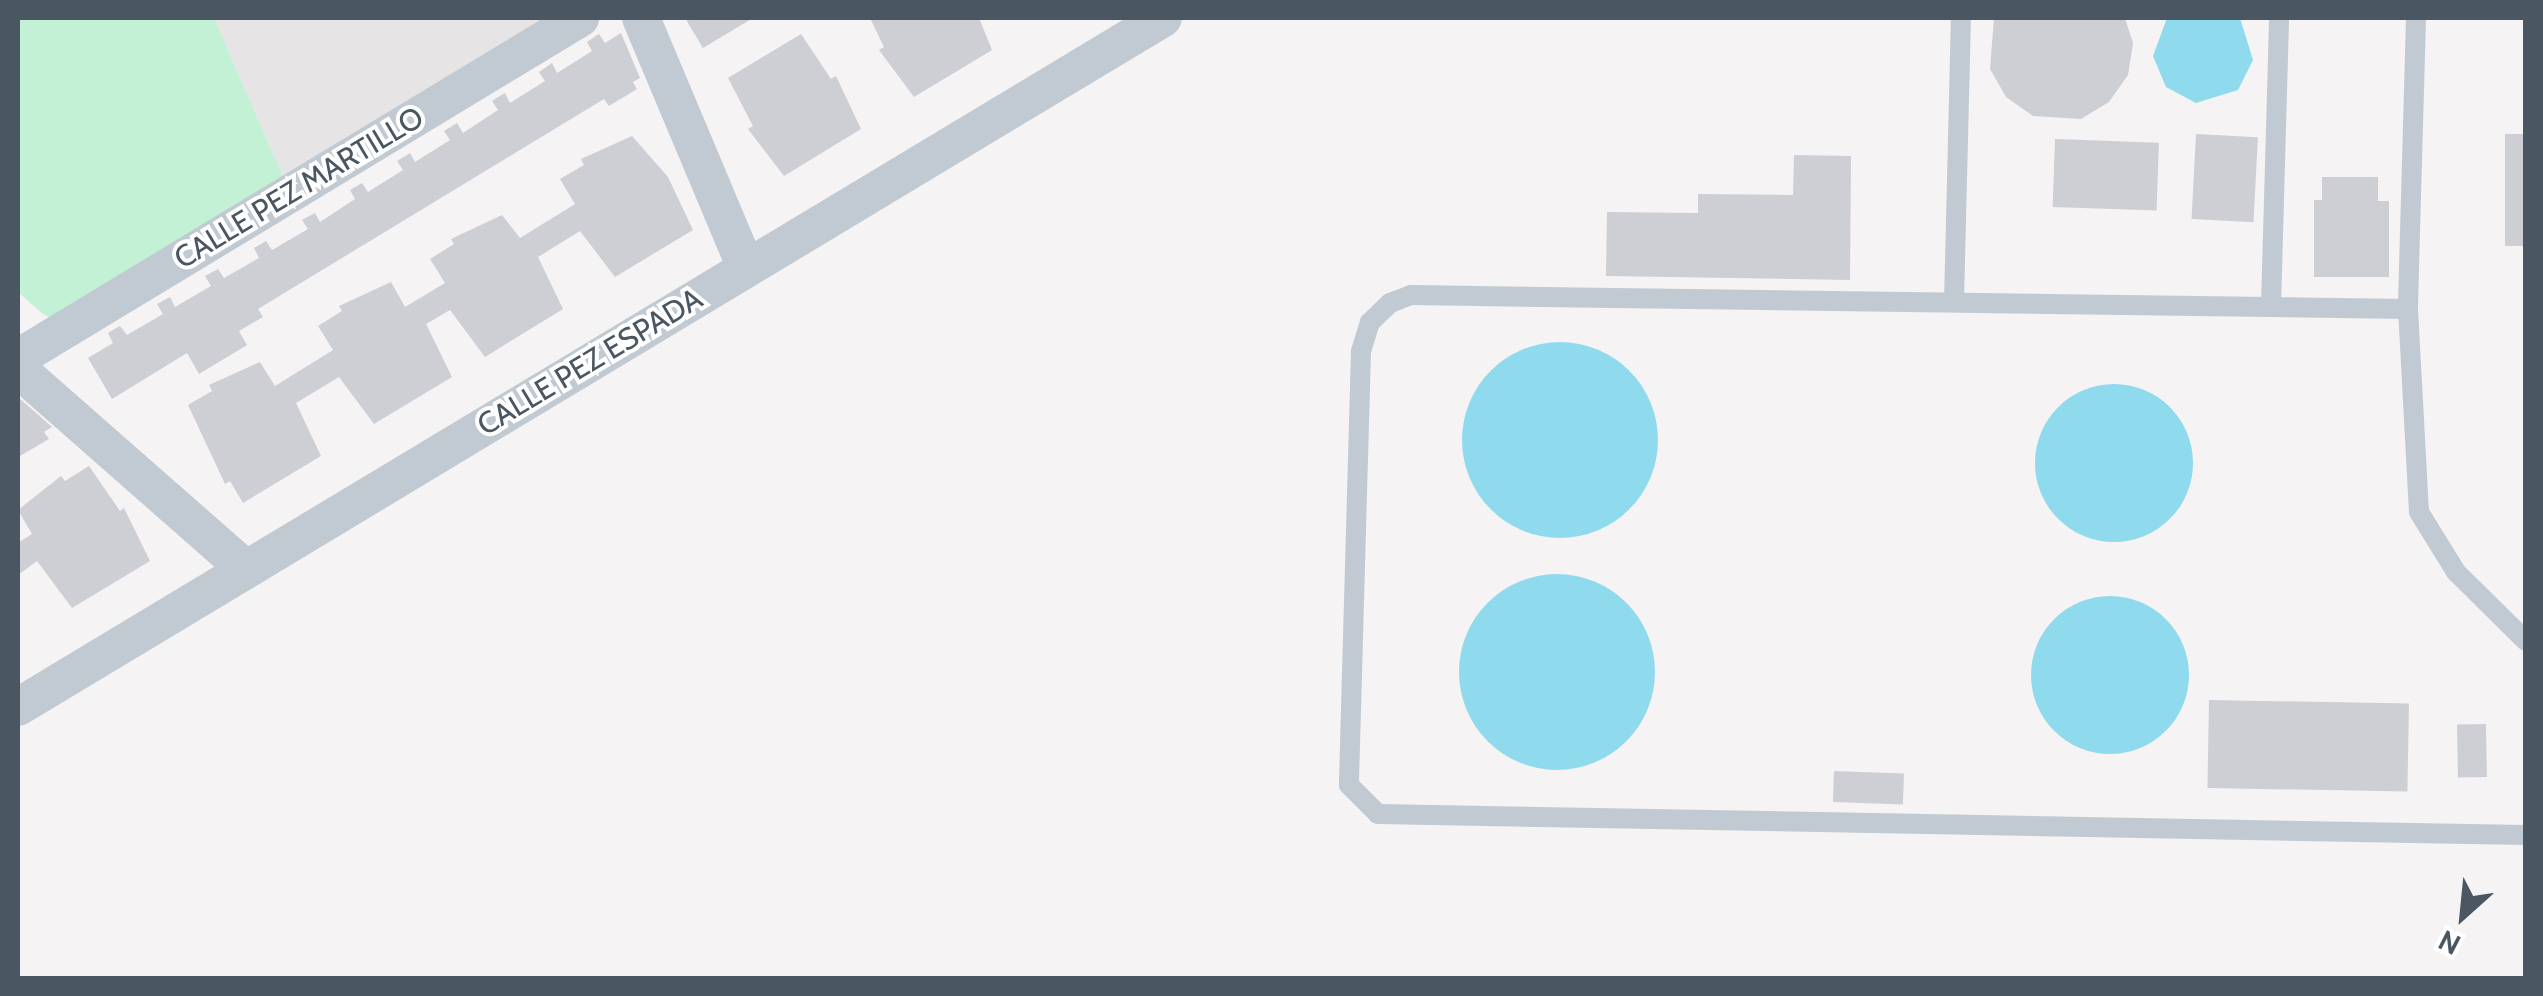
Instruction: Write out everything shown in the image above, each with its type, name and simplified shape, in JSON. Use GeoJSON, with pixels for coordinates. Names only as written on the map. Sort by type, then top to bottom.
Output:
{"type":"FeatureCollection","features":[{"type":"Feature","properties":{"kind":"street","name":"CALLE PEZ MARTILLO"},"geometry":{"type":"LineString","coordinates":[[18,358],[580,18]]}},
{"type":"Feature","properties":{"kind":"street"},"geometry":{"type":"LineString","coordinates":[[641,18],[746,268]]}},
{"type":"Feature","properties":{"kind":"street","name":"CALLE PEZ ESPADA"},"geometry":{"type":"LineString","coordinates":[[18,707],[1163,18]]}},
{"type":"Feature","properties":{"kind":"street"},"geometry":{"type":"LineString","coordinates":[[18,370],[246,569]]}},
{"type":"Feature","properties":{"kind":"lane"},"geometry":{"type":"LineString","coordinates":[[1954,302],[1961,18]]}},
{"type":"Feature","properties":{"kind":"lane"},"geometry":{"type":"LineString","coordinates":[[2270,306],[2279,18]]}},
{"type":"Feature","properties":{"kind":"lane"},"geometry":{"type":"LineString","coordinates":[[2416,18],[2408,309],[2419,512],[2456,572],[2526,641]]}},
{"type":"Feature","properties":{"kind":"lane"},"geometry":{"type":"LineString","coordinates":[[2408,309],[1411,295],[1390,304],[1370,322],[1361,350],[1349,786],[1358,801],[1378,814],[2526,835]]}},
{"type":"Feature","properties":{"kind":"shaded area"},"geometry":{"type":"Polygon","coordinates":[[[214,18],[561,18],[288,188],[214,18]]]}},
{"type":"Feature","properties":{"kind":"green space"},"geometry":{"type":"Polygon","coordinates":[[[18,18],[214,18],[288,188],[50,318],[43,314],[18,292],[18,18]]]}},
{"type":"Feature","properties":{"kind":"water"},"geometry":{"type":"Polygon","coordinates":[[[2167,18],[2240,18],[2253,60],[2238,90],[2196,103],[2166,87],[2153,56],[2167,18]]]}},
{"type":"Feature","properties":{"kind":"water"},"geometry":{"type":"Polygon","coordinates":[[[1560,342],[1597,350],[1629,371],[1650,403],[1658,440],[1650,477],[1629,509],[1597,530],[1560,538],[1523,530],[1491,509],[1470,477],[1462,440],[1470,403],[1491,371],[1523,350],[1560,342]]]}},
{"type":"Feature","properties":{"kind":"water"},"geometry":{"type":"Polygon","coordinates":[[[2114,384],[2144,390],[2170,407],[2187,433],[2193,463],[2187,493],[2170,519],[2144,536],[2114,542],[2084,536],[2058,519],[2041,493],[2035,463],[2041,433],[2058,407],[2084,390],[2114,384]]]}},
{"type":"Feature","properties":{"kind":"water"},"geometry":{"type":"Polygon","coordinates":[[[1557,574],[1594,582],[1626,603],[1647,635],[1655,672],[1647,709],[1626,741],[1594,762],[1557,770],[1520,762],[1488,741],[1467,709],[1459,672],[1467,635],[1488,603],[1520,582],[1557,574]]]}},
{"type":"Feature","properties":{"kind":"water"},"geometry":{"type":"Polygon","coordinates":[[[2110,596],[2140,602],[2166,619],[2183,645],[2189,675],[2183,705],[2166,731],[2140,748],[2110,754],[2080,748],[2054,731],[2037,705],[2031,675],[2037,645],[2054,619],[2080,602],[2110,596]]]}},
{"type":"Feature","properties":{"kind":"building"},"geometry":{"type":"Polygon","coordinates":[[[685,18],[753,18],[703,48],[685,18]]]}},
{"type":"Feature","properties":{"kind":"building"},"geometry":{"type":"Polygon","coordinates":[[[870,18],[979,18],[992,50],[914,97],[879,50],[884,47],[870,18]]]}},
{"type":"Feature","properties":{"kind":"building"},"geometry":{"type":"Polygon","coordinates":[[[1994,18],[2125,18],[2133,43],[2128,75],[2109,102],[2081,119],[2033,116],[2006,97],[1990,69],[1994,18]]]}},
{"type":"Feature","properties":{"kind":"building"},"geometry":{"type":"Polygon","coordinates":[[[621,33],[640,78],[633,82],[637,89],[609,106],[604,99],[258,309],[263,317],[239,331],[247,345],[199,374],[187,353],[112,399],[88,358],[113,343],[108,333],[120,326],[127,335],[163,314],[157,304],[170,297],[175,307],[211,286],[205,276],[218,269],[224,278],[259,258],[254,248],[266,241],[272,250],[308,229],[302,220],[315,213],[320,222],[355,199],[350,190],[362,183],[368,192],[403,170],[397,161],[410,153],[415,162],[450,140],[444,131],[457,123],[463,133],[498,110],[492,101],[498,97],[505,93],[510,103],[545,81],[539,72],[552,63],[557,73],[592,51],[587,42],[599,34],[605,43],[621,33]]]}},
{"type":"Feature","properties":{"kind":"building"},"geometry":{"type":"Polygon","coordinates":[[[801,34],[831,79],[836,76],[861,129],[784,176],[748,129],[753,126],[728,78],[801,34]]]}},
{"type":"Feature","properties":{"kind":"building"},"geometry":{"type":"Polygon","coordinates":[[[2196,134],[2258,137],[2253,222],[2192,219],[2196,134]]]}},
{"type":"Feature","properties":{"kind":"building"},"geometry":{"type":"Polygon","coordinates":[[[2505,134],[2526,134],[2526,246],[2505,246],[2505,134]]]}},
{"type":"Feature","properties":{"kind":"building"},"geometry":{"type":"Polygon","coordinates":[[[632,136],[668,177],[693,230],[615,277],[580,231],[538,257],[563,309],[485,357],[450,310],[426,324],[452,377],[374,424],[339,377],[296,403],[321,456],[243,503],[230,481],[225,484],[188,405],[212,391],[209,385],[260,362],[275,386],[333,350],[318,326],[342,311],[339,306],[391,282],[405,307],[445,283],[430,259],[454,244],[451,239],[502,215],[520,238],[575,204],[560,179],[584,165],[581,159],[632,136]]]}},
{"type":"Feature","properties":{"kind":"building"},"geometry":{"type":"Polygon","coordinates":[[[2055,139],[2159,143],[2157,211],[2053,207],[2055,139]]]}},
{"type":"Feature","properties":{"kind":"building"},"geometry":{"type":"Polygon","coordinates":[[[1794,155],[1851,156],[1850,280],[1606,276],[1607,212],[1698,213],[1698,194],[1793,195],[1794,155]]]}},
{"type":"Feature","properties":{"kind":"building"},"geometry":{"type":"Polygon","coordinates":[[[2322,177],[2378,177],[2378,201],[2389,201],[2389,277],[2314,277],[2314,200],[2322,200],[2322,177]]]}},
{"type":"Feature","properties":{"kind":"building"},"geometry":{"type":"Polygon","coordinates":[[[18,397],[52,427],[44,432],[49,439],[20,456],[18,397]]]}},
{"type":"Feature","properties":{"kind":"building"},"geometry":{"type":"Polygon","coordinates":[[[89,466],[120,511],[124,508],[150,561],[72,608],[37,561],[18,575],[18,543],[32,534],[18,510],[61,476],[65,481],[89,466]]]}},
{"type":"Feature","properties":{"kind":"building"},"geometry":{"type":"Polygon","coordinates":[[[2209,700],[2409,703],[2407,791],[2207,788],[2209,700]]]}},
{"type":"Feature","properties":{"kind":"building"},"geometry":{"type":"Polygon","coordinates":[[[2486,724],[2487,777],[2458,777],[2457,725],[2486,724]]]}},
{"type":"Feature","properties":{"kind":"building"},"geometry":{"type":"Polygon","coordinates":[[[1834,771],[1904,773],[1903,804],[1833,802],[1834,771]]]}}]}
